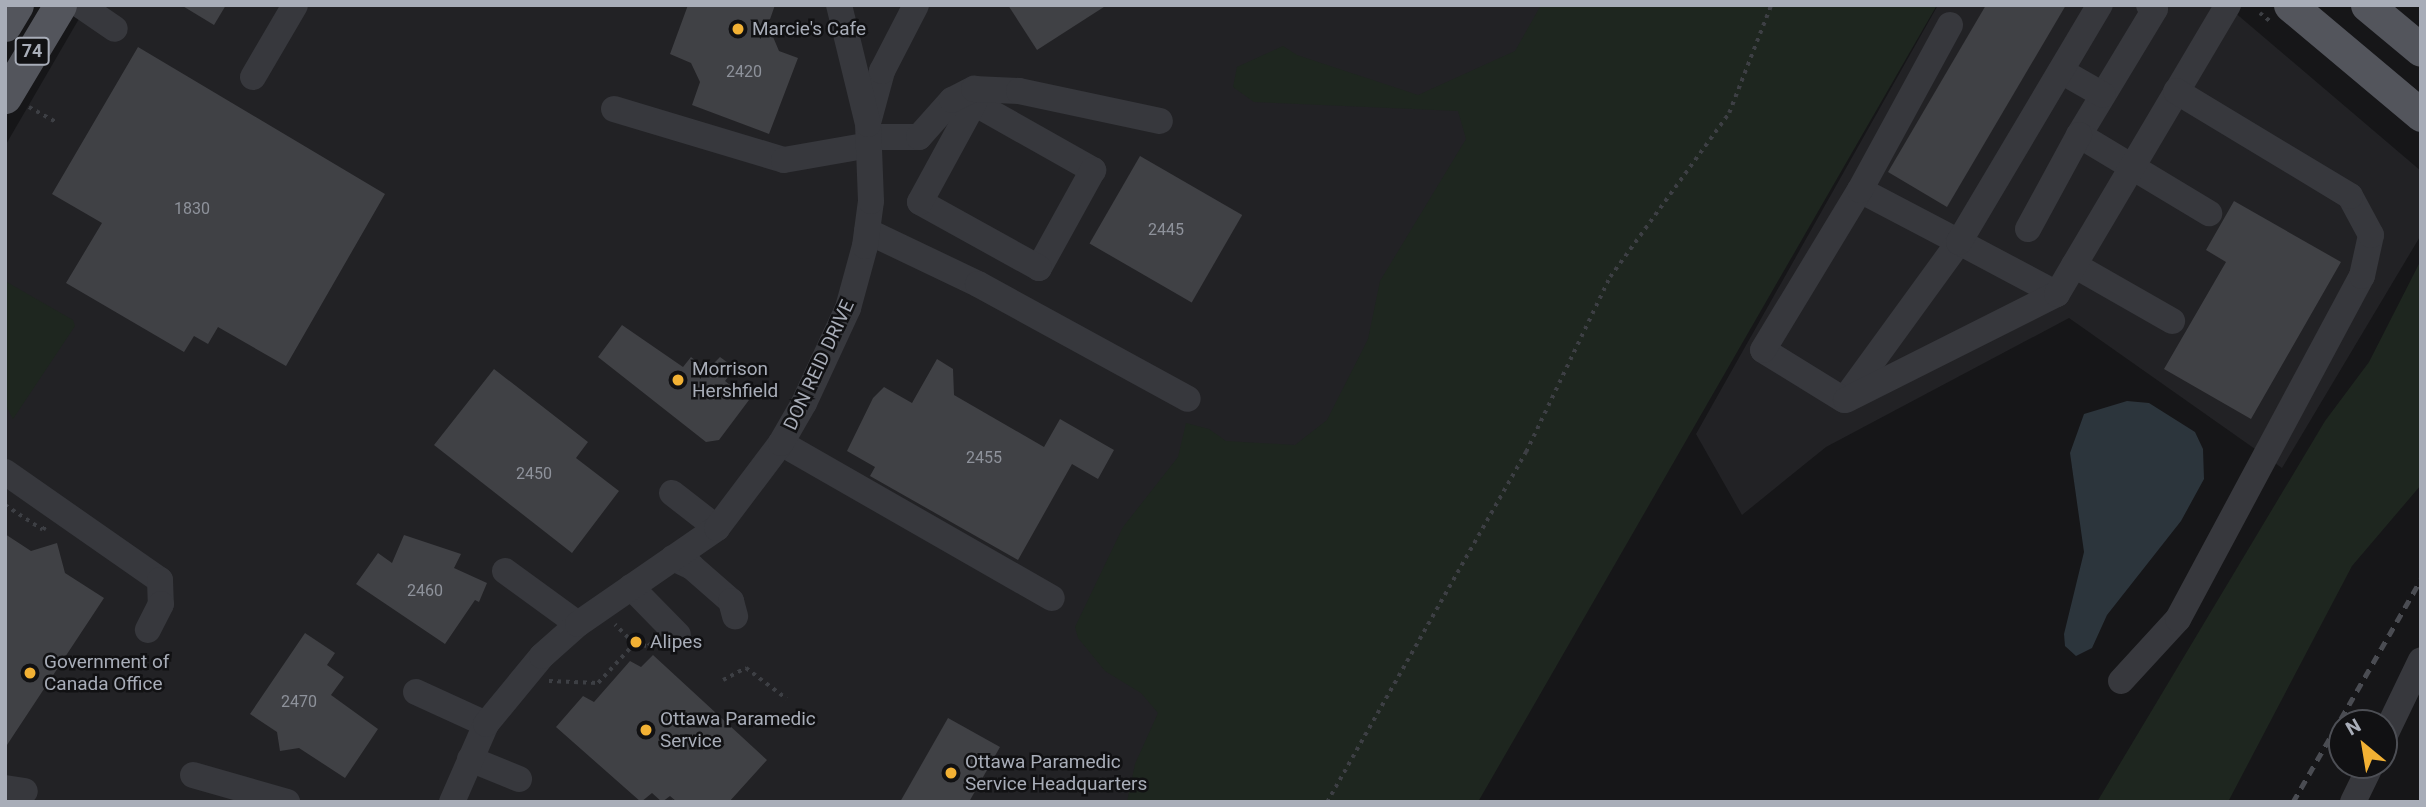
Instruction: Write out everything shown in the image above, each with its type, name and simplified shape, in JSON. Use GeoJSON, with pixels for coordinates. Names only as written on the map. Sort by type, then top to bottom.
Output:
{"type":"FeatureCollection","features":[{"type":"Feature","properties":{"kind":"main road","name":"74"},"geometry":{"type":"LineString","coordinates":[[5,25],[17,5]]}},
{"type":"Feature","properties":{"kind":"main road","name":"74"},"geometry":{"type":"LineString","coordinates":[[11,99],[60,5]]}},
{"type":"Feature","properties":{"kind":"main road"},"geometry":{"type":"LineString","coordinates":[[2290,5],[2421,115]]}},
{"type":"Feature","properties":{"kind":"main road"},"geometry":{"type":"LineString","coordinates":[[2367,5],[2421,50]]}},
{"type":"Feature","properties":{"kind":"street"},"geometry":{"type":"LineString","coordinates":[[80,5],[115,29]]}},
{"type":"Feature","properties":{"kind":"street"},"geometry":{"type":"LineString","coordinates":[[253,77],[295,5]]}},
{"type":"Feature","properties":{"kind":"street"},"geometry":{"type":"LineString","coordinates":[[869,135],[882,71],[916,5]]}},
{"type":"Feature","properties":{"kind":"street"},"geometry":{"type":"LineString","coordinates":[[1844,400],[1959,242],[2100,5]]}},
{"type":"Feature","properties":{"kind":"street"},"geometry":{"type":"LineString","coordinates":[[2028,229],[2079,135],[2155,9],[2149,5]]}},
{"type":"Feature","properties":{"kind":"street"},"geometry":{"type":"LineString","coordinates":[[1844,400],[2057,295],[2228,5]]}},
{"type":"Feature","properties":{"kind":"street","name":"DON REID DRIVE"},"geometry":{"type":"LineString","coordinates":[[452,802],[486,724],[542,656],[578,624],[717,528],[781,443],[848,308],[867,231],[869,135],[842,6]]}},
{"type":"Feature","properties":{"kind":"street"},"geometry":{"type":"LineString","coordinates":[[1844,400],[1763,351],[1860,190],[1950,25]]}},
{"type":"Feature","properties":{"kind":"street"},"geometry":{"type":"LineString","coordinates":[[2061,71],[2103,95]]}},
{"type":"Feature","properties":{"kind":"street"},"geometry":{"type":"LineString","coordinates":[[614,108],[784,160],[869,135],[919,137],[967,90],[1031,93],[1160,121]]}},
{"type":"Feature","properties":{"kind":"street"},"geometry":{"type":"LineString","coordinates":[[2121,681],[2178,619],[2362,276],[2371,235],[2350,196],[2176,91]]}},
{"type":"Feature","properties":{"kind":"street"},"geometry":{"type":"LineString","coordinates":[[1014,123],[1031,93]]}},
{"type":"Feature","properties":{"kind":"street"},"geometry":{"type":"LineString","coordinates":[[1018,307],[1093,170],[1014,123],[974,103],[920,202],[1039,268]]}},
{"type":"Feature","properties":{"kind":"street"},"geometry":{"type":"LineString","coordinates":[[2079,135],[2133,164],[2209,213]]}},
{"type":"Feature","properties":{"kind":"street"},"geometry":{"type":"LineString","coordinates":[[1860,190],[2057,295]]}},
{"type":"Feature","properties":{"kind":"street"},"geometry":{"type":"LineString","coordinates":[[934,262],[957,222]]}},
{"type":"Feature","properties":{"kind":"street"},"geometry":{"type":"LineString","coordinates":[[867,231],[934,262],[1188,399]]}},
{"type":"Feature","properties":{"kind":"street"},"geometry":{"type":"LineString","coordinates":[[2074,265],[2172,321]]}},
{"type":"Feature","properties":{"kind":"street"},"geometry":{"type":"LineString","coordinates":[[781,443],[1052,598]]}},
{"type":"Feature","properties":{"kind":"street"},"geometry":{"type":"LineString","coordinates":[[5,472],[160,580],[161,604],[148,629]]}},
{"type":"Feature","properties":{"kind":"street"},"geometry":{"type":"LineString","coordinates":[[671,493],[717,528]]}},
{"type":"Feature","properties":{"kind":"street"},"geometry":{"type":"LineString","coordinates":[[505,571],[578,624]]}},
{"type":"Feature","properties":{"kind":"street"},"geometry":{"type":"LineString","coordinates":[[631,587],[678,635]]}},
{"type":"Feature","properties":{"kind":"street"},"geometry":{"type":"LineString","coordinates":[[2397,709],[2421,660]]}},
{"type":"Feature","properties":{"kind":"street"},"geometry":{"type":"LineString","coordinates":[[416,692],[486,724]]}},
{"type":"Feature","properties":{"kind":"street"},"geometry":{"type":"LineString","coordinates":[[470,759],[519,779]]}},
{"type":"Feature","properties":{"kind":"street"},"geometry":{"type":"LineString","coordinates":[[193,775],[287,802]]}},
{"type":"Feature","properties":{"kind":"street"},"geometry":{"type":"LineString","coordinates":[[2353,802],[2364,779]]}},
{"type":"Feature","properties":{"kind":"path"},"geometry":{"type":"LineString","coordinates":[[1327,802],[1526,452],[1610,277],[1729,113],[1771,5]]}},
{"type":"Feature","properties":{"kind":"path"},"geometry":{"type":"LineString","coordinates":[[11,99],[58,123]]}},
{"type":"Feature","properties":{"kind":"path"},"geometry":{"type":"LineString","coordinates":[[5,506],[43,530],[51,518]]}},
{"type":"Feature","properties":{"kind":"path"},"geometry":{"type":"LineString","coordinates":[[544,681],[598,682],[634,644],[613,624]]}},
{"type":"Feature","properties":{"kind":"path"},"geometry":{"type":"LineString","coordinates":[[723,680],[746,668],[787,699]]}},
{"type":"Feature","properties":{"kind":"shaded area"},"geometry":{"type":"Polygon","coordinates":[[[87,5],[1619,5],[1144,802],[5,802],[5,146],[87,5]]]}},
{"type":"Feature","properties":{"kind":"shaded area"},"geometry":{"type":"Polygon","coordinates":[[[1541,5],[1937,5],[1478,802],[1127,802],[1135,764],[1158,713],[1141,693],[1105,671],[1078,638],[1075,627],[1123,527],[1178,457],[1186,423],[1209,429],[1226,441],[1295,445],[1327,420],[1368,339],[1380,281],[1466,139],[1458,111],[1254,102],[1233,87],[1237,67],[1283,46],[1297,55],[1418,95],[1515,51],[1541,5]]]}},
{"type":"Feature","properties":{"kind":"shaded area"},"geometry":{"type":"Polygon","coordinates":[[[1938,5],[2226,5],[2421,171],[2421,235],[2282,468],[2069,318],[1826,447],[1742,515],[1696,434],[1938,5]]]}},
{"type":"Feature","properties":{"kind":"shaded area"},"geometry":{"type":"Polygon","coordinates":[[[2421,260],[2421,485],[2352,566],[2228,802],[2097,802],[2325,421],[2369,362],[2421,260]]]}},
{"type":"Feature","properties":{"kind":"shaded area"},"geometry":{"type":"Polygon","coordinates":[[[5,281],[73,320],[75,326],[13,419],[5,404],[5,281]]]}},
{"type":"Feature","properties":{"kind":"shaded area"},"geometry":{"type":"Polygon","coordinates":[[[2127,401],[2149,403],[2195,432],[2203,449],[2204,479],[2181,521],[2107,615],[2092,648],[2076,656],[2065,646],[2064,634],[2084,552],[2070,453],[2084,414],[2127,401]]]}},
{"type":"Feature","properties":{"kind":"building"},"geometry":{"type":"Polygon","coordinates":[[[181,5],[226,5],[214,25],[181,5]]]}},
{"type":"Feature","properties":{"kind":"building"},"geometry":{"type":"Polygon","coordinates":[[[688,5],[775,5],[768,25],[779,51],[798,58],[769,134],[692,105],[700,82],[691,63],[670,54],[688,5]]]}},
{"type":"Feature","properties":{"kind":"building"},"geometry":{"type":"Polygon","coordinates":[[[1008,5],[1107,5],[1037,50],[1008,5]]]}},
{"type":"Feature","properties":{"kind":"building"},"geometry":{"type":"Polygon","coordinates":[[[1986,5],[2066,5],[1947,207],[1888,172],[1986,5]]]}},
{"type":"Feature","properties":{"kind":"building"},"geometry":{"type":"Polygon","coordinates":[[[138,47],[385,194],[286,366],[218,327],[208,344],[194,336],[184,352],[66,283],[102,223],[52,194],[138,47]]]}},
{"type":"Feature","properties":{"kind":"building"},"geometry":{"type":"Polygon","coordinates":[[[1140,156],[1242,215],[1192,302],[1090,243],[1140,156]]]}},
{"type":"Feature","properties":{"kind":"building"},"geometry":{"type":"Polygon","coordinates":[[[2234,201],[2341,262],[2251,419],[2164,369],[2226,262],[2206,250],[2234,201]]]}},
{"type":"Feature","properties":{"kind":"building","name":"Morrison Hershfield"},"geometry":{"type":"Polygon","coordinates":[[[622,325],[683,367],[691,357],[707,370],[720,357],[735,368],[725,381],[749,400],[719,440],[706,442],[598,357],[622,325]]]}},
{"type":"Feature","properties":{"kind":"building"},"geometry":{"type":"Polygon","coordinates":[[[937,359],[953,369],[954,395],[1044,447],[1060,419],[1114,450],[1098,479],[1072,464],[1018,560],[870,476],[875,467],[847,451],[873,398],[884,387],[912,403],[937,359]]]}},
{"type":"Feature","properties":{"kind":"building"},"geometry":{"type":"Polygon","coordinates":[[[494,369],[588,442],[576,458],[619,491],[572,553],[434,445],[494,369]]]}},
{"type":"Feature","properties":{"kind":"building","name":"Government of Canada Office"},"geometry":{"type":"Polygon","coordinates":[[[5,534],[31,551],[57,543],[65,573],[104,598],[5,748],[5,534]]]}},
{"type":"Feature","properties":{"kind":"building"},"geometry":{"type":"Polygon","coordinates":[[[404,535],[461,554],[454,568],[487,583],[479,602],[475,600],[445,644],[356,584],[378,553],[392,563],[404,535]]]}},
{"type":"Feature","properties":{"kind":"building"},"geometry":{"type":"Polygon","coordinates":[[[305,633],[335,653],[327,665],[344,677],[331,695],[378,729],[345,778],[299,748],[280,751],[277,732],[250,714],[305,633]]]}},
{"type":"Feature","properties":{"kind":"building","name":"Ottawa Paramedic Service"},"geometry":{"type":"Polygon","coordinates":[[[653,655],[767,760],[729,802],[677,802],[670,796],[662,802],[652,793],[641,802],[556,727],[583,696],[594,702],[630,661],[641,667],[653,655]]]}},
{"type":"Feature","properties":{"kind":"building","name":"Ottawa Paramedic Service Headquarters"},"geometry":{"type":"Polygon","coordinates":[[[948,718],[1000,747],[969,802],[900,802],[948,718]]]}},
{"type":"Feature","properties":{"kind":"railway"},"geometry":{"type":"LineString","coordinates":[[2293,802],[2421,579]]}},
{"type":"Feature","properties":{"kind":"place","name":"Marcie's Cafe"},"geometry":{"type":"Point","coordinates":[738,29]}},
{"type":"Feature","properties":{"kind":"place","name":"Morrison Hershfield"},"geometry":{"type":"Point","coordinates":[678,380]}},
{"type":"Feature","properties":{"kind":"place","name":"Alipes"},"geometry":{"type":"Point","coordinates":[636,642]}},
{"type":"Feature","properties":{"kind":"place","name":"Government of Canada Office"},"geometry":{"type":"Point","coordinates":[30,673]}},
{"type":"Feature","properties":{"kind":"place","name":"Ottawa Paramedic Service"},"geometry":{"type":"Point","coordinates":[646,730]}},
{"type":"Feature","properties":{"kind":"place","name":"Ottawa Paramedic Service Headquarters"},"geometry":{"type":"Point","coordinates":[951,773]}}]}
